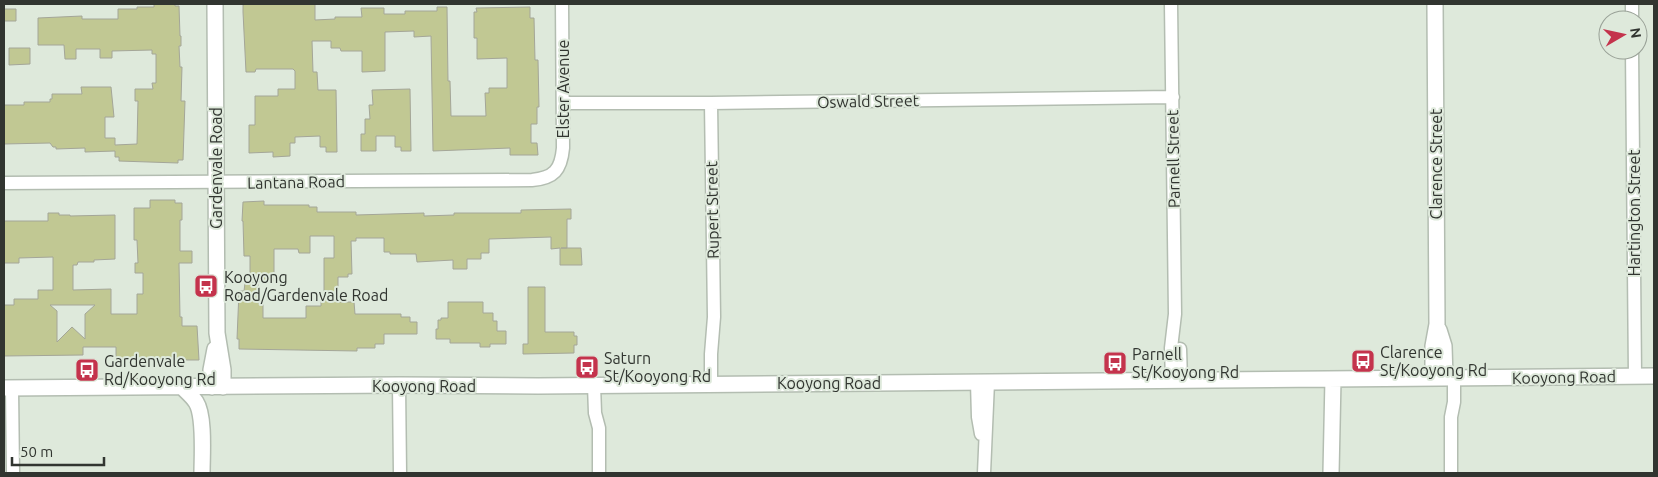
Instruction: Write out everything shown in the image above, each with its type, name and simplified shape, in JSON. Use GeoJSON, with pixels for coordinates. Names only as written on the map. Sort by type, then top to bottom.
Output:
{"type":"FeatureCollection","features":[{"type":"Feature","properties":{"kind":"street","name":"Gardenvale Road"},"geometry":{"type":"LineString","coordinates":[[215,4],[217,333],[222,370],[217,387]]}},
{"type":"Feature","properties":{"kind":"street","name":"Elster Avenue"},"geometry":{"type":"LineString","coordinates":[[555,171],[559,166],[563,153],[562,4]]}},
{"type":"Feature","properties":{"kind":"street","name":"Parnell Street"},"geometry":{"type":"LineString","coordinates":[[1171,4],[1175,314],[1180,348],[1176,380]]}},
{"type":"Feature","properties":{"kind":"street","name":"Clarence Street"},"geometry":{"type":"LineString","coordinates":[[1435,4],[1438,324],[1444,346],[1444,378],[1451,417],[1451,473]]}},
{"type":"Feature","properties":{"kind":"street","name":"Hartington Street"},"geometry":{"type":"LineString","coordinates":[[1632,60],[1635,377]]}},
{"type":"Feature","properties":{"kind":"street","name":"Oswald Street"},"geometry":{"type":"LineString","coordinates":[[563,103],[1173,97]]}},
{"type":"Feature","properties":{"kind":"street","name":"Rupert Street"},"geometry":{"type":"LineString","coordinates":[[711,103],[714,317],[719,354],[715,384]]}},
{"type":"Feature","properties":{"kind":"street","name":"Lantana Road"},"geometry":{"type":"LineString","coordinates":[[4,183],[532,180],[547,177],[555,171]]}},
{"type":"Feature","properties":{"kind":"street","name":"Kooyong Road"},"geometry":{"type":"LineString","coordinates":[[8,388],[538,386],[1654,376]]}},
{"type":"Feature","properties":{"kind":"street"},"geometry":{"type":"LineString","coordinates":[[1331,473],[1333,379]]}},
{"type":"Feature","properties":{"kind":"street"},"geometry":{"type":"LineString","coordinates":[[983,382],[987,417],[984,473]]}},
{"type":"Feature","properties":{"kind":"street"},"geometry":{"type":"LineString","coordinates":[[598,385],[595,413],[599,428],[599,473]]}},
{"type":"Feature","properties":{"kind":"street"},"geometry":{"type":"LineString","coordinates":[[399,386],[400,473]]}},
{"type":"Feature","properties":{"kind":"street"},"geometry":{"type":"LineString","coordinates":[[182,387],[197,404],[202,429],[202,473]]}},
{"type":"Feature","properties":{"kind":"street"},"geometry":{"type":"LineString","coordinates":[[8,388],[13,473]]}},
{"type":"Feature","properties":{"kind":"building"},"geometry":{"type":"Polygon","coordinates":[[[154,4],[175,4],[175,6],[179,6],[181,36],[181,46],[179,46],[180,67],[182,67],[181,101],[185,101],[183,160],[178,160],[178,163],[119,161],[119,157],[115,157],[115,151],[85,152],[85,148],[56,149],[50,143],[4,144],[4,105],[24,105],[24,102],[50,102],[52,94],[82,94],[81,87],[111,87],[114,117],[105,117],[105,138],[115,138],[115,145],[137,144],[138,101],[135,101],[135,89],[153,89],[152,83],[156,83],[156,54],[152,54],[152,50],[112,51],[112,58],[100,58],[100,49],[76,49],[76,59],[65,59],[64,45],[38,45],[38,18],[82,16],[82,19],[118,19],[118,9],[154,7],[154,4]]]}},
{"type":"Feature","properties":{"kind":"building"},"geometry":{"type":"Polygon","coordinates":[[[315,4],[315,20],[335,19],[335,17],[362,17],[361,8],[384,8],[384,14],[405,14],[405,11],[437,11],[437,7],[447,7],[448,81],[450,81],[451,116],[486,116],[485,93],[489,93],[489,88],[507,88],[507,58],[477,59],[477,38],[474,38],[474,12],[477,12],[476,8],[530,7],[530,18],[534,18],[535,60],[538,60],[539,107],[537,107],[537,124],[531,124],[531,143],[537,143],[538,155],[510,155],[510,148],[433,151],[431,36],[414,37],[414,31],[385,32],[385,71],[362,72],[362,51],[341,51],[340,48],[331,48],[331,41],[312,41],[313,72],[317,72],[318,90],[336,90],[337,152],[326,152],[326,147],[320,147],[320,136],[295,137],[295,143],[290,143],[290,156],[273,157],[273,152],[249,153],[249,125],[255,125],[255,96],[278,96],[278,89],[295,89],[295,71],[293,69],[256,69],[255,72],[246,72],[243,12],[243,5],[315,4]]]}},
{"type":"Feature","properties":{"kind":"building"},"geometry":{"type":"Polygon","coordinates":[[[4,9],[16,9],[16,21],[4,21],[4,9]]]}},
{"type":"Feature","properties":{"kind":"building"},"geometry":{"type":"Polygon","coordinates":[[[9,48],[30,48],[30,64],[9,65],[9,48]]]}},
{"type":"Feature","properties":{"kind":"building"},"geometry":{"type":"Polygon","coordinates":[[[410,89],[411,151],[401,151],[401,147],[395,147],[395,136],[376,136],[376,151],[361,151],[361,134],[365,134],[365,119],[370,119],[369,105],[373,105],[372,90],[410,89]]]}},
{"type":"Feature","properties":{"kind":"building"},"geometry":{"type":"Polygon","coordinates":[[[150,200],[175,200],[175,203],[182,203],[180,251],[192,251],[192,263],[179,263],[180,317],[182,317],[182,326],[197,326],[199,360],[121,360],[116,359],[116,347],[83,347],[83,355],[4,356],[4,305],[14,305],[14,299],[38,299],[38,290],[53,290],[53,257],[19,258],[19,263],[4,263],[4,221],[48,221],[48,213],[70,216],[115,215],[115,259],[78,262],[77,265],[73,265],[73,290],[111,289],[111,314],[137,314],[137,294],[143,294],[143,273],[135,273],[135,263],[138,263],[137,240],[134,240],[134,208],[150,208],[150,200]],[[50,305],[57,311],[57,342],[72,327],[85,339],[85,314],[95,305],[50,305]]]}},
{"type":"Feature","properties":{"kind":"building"},"geometry":{"type":"Polygon","coordinates":[[[264,201],[264,205],[309,205],[309,207],[317,207],[317,212],[356,212],[356,215],[424,213],[424,216],[454,215],[454,213],[521,213],[521,210],[571,209],[571,219],[567,219],[567,248],[581,248],[582,265],[560,265],[560,248],[551,249],[551,237],[489,239],[489,253],[481,253],[481,259],[467,259],[467,269],[453,269],[453,260],[417,262],[416,254],[390,254],[390,252],[384,252],[384,238],[356,238],[356,241],[351,241],[352,274],[348,274],[348,277],[338,277],[338,302],[354,302],[355,314],[401,314],[401,317],[410,317],[410,322],[417,322],[417,334],[384,334],[384,344],[375,344],[375,348],[357,348],[357,351],[239,349],[239,339],[237,339],[239,291],[244,291],[245,283],[258,283],[258,303],[263,303],[263,318],[306,318],[306,306],[321,306],[321,295],[324,295],[324,258],[334,258],[334,236],[310,236],[310,253],[299,253],[298,249],[274,249],[274,281],[250,282],[250,256],[244,256],[243,202],[264,201]]]}},
{"type":"Feature","properties":{"kind":"building"},"geometry":{"type":"Polygon","coordinates":[[[528,287],[545,287],[545,332],[574,332],[574,336],[577,336],[577,345],[574,345],[574,353],[523,354],[523,344],[528,344],[528,287]]]}},
{"type":"Feature","properties":{"kind":"building"},"geometry":{"type":"Polygon","coordinates":[[[448,302],[483,302],[483,313],[493,313],[493,321],[497,321],[497,331],[506,331],[506,344],[490,344],[490,347],[480,347],[480,343],[450,343],[450,339],[436,339],[438,320],[448,318],[448,302]]]}},
{"type":"Feature","properties":{"kind":"place","name":"Kooyong Road/Gardenvale Road"},"geometry":{"type":"Point","coordinates":[206,286]}},
{"type":"Feature","properties":{"kind":"place","name":"Clarence St/Kooyong Rd"},"geometry":{"type":"Point","coordinates":[1363,361]}},
{"type":"Feature","properties":{"kind":"place","name":"Parnell St/Kooyong Rd"},"geometry":{"type":"Point","coordinates":[1115,363]}},
{"type":"Feature","properties":{"kind":"place","name":"Saturn St/Kooyong Rd"},"geometry":{"type":"Point","coordinates":[587,367]}},
{"type":"Feature","properties":{"kind":"place","name":"Gardenvale Rd/Kooyong Rd"},"geometry":{"type":"Point","coordinates":[87,370]}}]}
